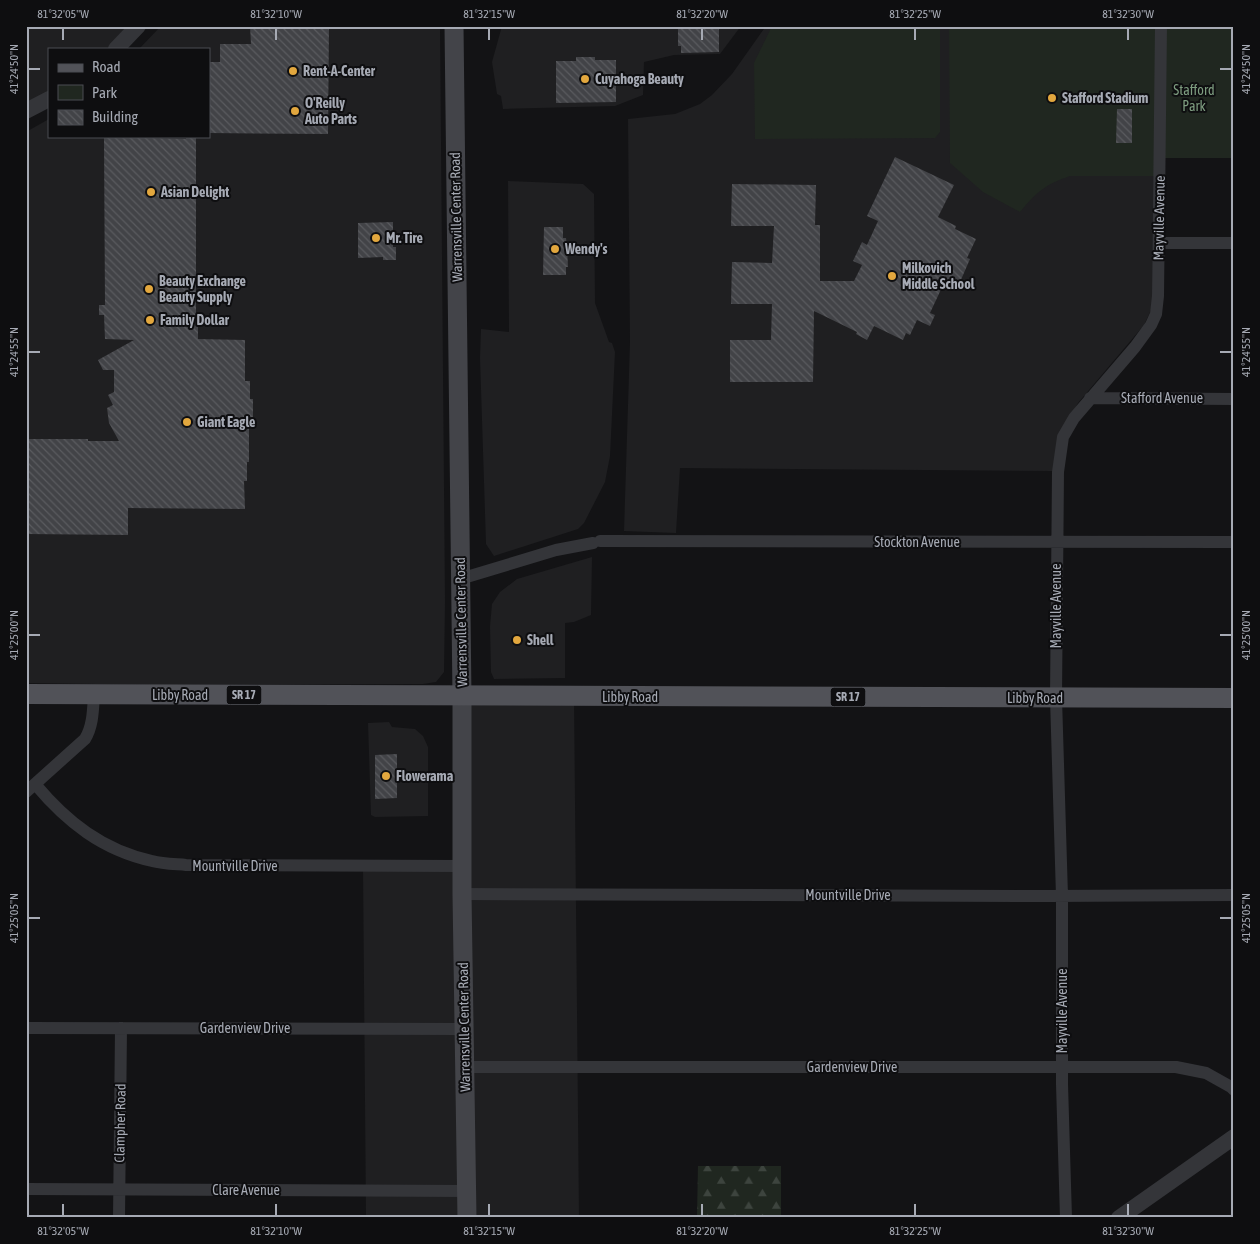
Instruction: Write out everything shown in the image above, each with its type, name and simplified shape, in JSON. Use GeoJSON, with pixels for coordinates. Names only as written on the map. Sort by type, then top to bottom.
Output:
{"type":"FeatureCollection","features":[{"type":"Feature","properties":{"kind":"main road","name":"Warrensville Center Road"},"geometry":{"type":"LineString","coordinates":[[454,26],[467,1218]]}},
{"type":"Feature","properties":{"kind":"main road","name":"Libby Road"},"geometry":{"type":"LineString","coordinates":[[26,694],[462,697],[1234,698]]}},
{"type":"Feature","properties":{"kind":"street"},"geometry":{"type":"LineString","coordinates":[[117,48],[138,26]]}},
{"type":"Feature","properties":{"kind":"street","name":"Mayville Avenue"},"geometry":{"type":"LineString","coordinates":[[1066,1218],[1062,1067],[1062,896],[1056,698],[1058,472],[1063,437],[1074,418],[1135,347],[1156,314],[1159,243],[1161,26]]}},
{"type":"Feature","properties":{"kind":"street"},"geometry":{"type":"LineString","coordinates":[[26,111],[48,99]]}},
{"type":"Feature","properties":{"kind":"street"},"geometry":{"type":"LineString","coordinates":[[1159,243],[1234,243]]}},
{"type":"Feature","properties":{"kind":"street","name":"Stafford Avenue"},"geometry":{"type":"LineString","coordinates":[[1090,398],[1234,399]]}},
{"type":"Feature","properties":{"kind":"street","name":"Stockton Avenue"},"geometry":{"type":"LineString","coordinates":[[460,579],[549,552],[596,542],[1234,542]]}},
{"type":"Feature","properties":{"kind":"street"},"geometry":{"type":"LineString","coordinates":[[31,788],[85,740],[90,731],[94,694]]}},
{"type":"Feature","properties":{"kind":"street","name":"Mountville Drive"},"geometry":{"type":"LineString","coordinates":[[31,788],[81,830],[111,847],[152,861],[186,865],[462,866]]}},
{"type":"Feature","properties":{"kind":"street","name":"Mountville Drive"},"geometry":{"type":"LineString","coordinates":[[462,894],[1234,895]]}},
{"type":"Feature","properties":{"kind":"street","name":"Gardenview Drive"},"geometry":{"type":"LineString","coordinates":[[26,1028],[464,1029]]}},
{"type":"Feature","properties":{"kind":"street","name":"Clampher Road"},"geometry":{"type":"LineString","coordinates":[[119,1218],[121,1028]]}},
{"type":"Feature","properties":{"kind":"street","name":"Gardenview Drive"},"geometry":{"type":"LineString","coordinates":[[464,1067],[1176,1067],[1206,1073],[1234,1090]]}},
{"type":"Feature","properties":{"kind":"street"},"geometry":{"type":"LineString","coordinates":[[1119,1218],[1234,1136]]}},
{"type":"Feature","properties":{"kind":"street","name":"Clare Avenue"},"geometry":{"type":"LineString","coordinates":[[26,1189],[466,1191]]}},
{"type":"Feature","properties":{"kind":"shaded area"},"geometry":{"type":"Polygon","coordinates":[[[26,26],[138,26],[117,48],[48,48],[48,100],[26,111],[26,26]]]}},
{"type":"Feature","properties":{"kind":"shaded area"},"geometry":{"type":"Polygon","coordinates":[[[161,26],[440,26],[445,602],[444,672],[436,682],[423,684],[165,685],[26,683],[26,132],[48,120],[48,138],[210,138],[210,48],[140,48],[161,26]]]}},
{"type":"Feature","properties":{"kind":"shaded area"},"geometry":{"type":"Polygon","coordinates":[[[502,26],[741,26],[720,54],[674,55],[644,62],[643,95],[615,106],[503,109],[501,96],[497,94],[492,62],[502,26]]]}},
{"type":"Feature","properties":{"kind":"shaded area","name":"Milkovich Middle School"},"geometry":{"type":"Polygon","coordinates":[[[766,26],[1155,26],[1152,308],[1144,325],[1078,403],[1065,426],[1053,471],[680,468],[676,533],[624,531],[630,342],[628,119],[675,114],[700,104],[712,95],[732,74],[766,26]]]}},
{"type":"Feature","properties":{"kind":"shaded area"},"geometry":{"type":"Polygon","coordinates":[[[508,181],[583,184],[594,194],[595,303],[609,342],[612,343],[615,352],[610,456],[605,482],[584,523],[578,529],[494,556],[486,544],[480,358],[481,329],[509,332],[508,181]]]}},
{"type":"Feature","properties":{"kind":"shaded area"},"geometry":{"type":"Polygon","coordinates":[[[592,557],[591,615],[574,622],[565,623],[565,678],[494,679],[491,672],[490,626],[492,604],[500,592],[517,579],[592,557]]]}},
{"type":"Feature","properties":{"kind":"shaded area"},"geometry":{"type":"Polygon","coordinates":[[[462,697],[574,697],[579,1218],[366,1218],[363,866],[462,866],[462,697]]]}},
{"type":"Feature","properties":{"kind":"shaded area"},"geometry":{"type":"Polygon","coordinates":[[[389,722],[392,727],[415,729],[423,736],[428,747],[428,816],[375,817],[371,815],[368,723],[389,722]]]}},
{"type":"Feature","properties":{"kind":"green space"},"geometry":{"type":"Polygon","coordinates":[[[772,26],[940,26],[940,132],[935,138],[755,139],[754,63],[772,26]]]}},
{"type":"Feature","properties":{"kind":"green space","name":"Stafford Stadium"},"geometry":{"type":"Polygon","coordinates":[[[949,26],[1234,26],[1234,158],[1155,158],[1154,176],[1070,176],[1042,190],[1020,212],[983,192],[950,163],[949,26]]]}},
{"type":"Feature","properties":{"kind":"green space"},"geometry":{"type":"Polygon","coordinates":[[[698,1166],[781,1166],[781,1218],[697,1218],[698,1166]]]}},
{"type":"Feature","properties":{"kind":"building"},"geometry":{"type":"Polygon","coordinates":[[[250,26],[329,26],[328,134],[210,133],[210,62],[220,62],[220,44],[251,44],[250,26]]]}},
{"type":"Feature","properties":{"kind":"building"},"geometry":{"type":"Polygon","coordinates":[[[678,26],[719,26],[719,52],[681,53],[681,46],[678,46],[678,26]]]}},
{"type":"Feature","properties":{"kind":"building"},"geometry":{"type":"Polygon","coordinates":[[[576,57],[595,57],[595,60],[616,60],[616,102],[556,103],[556,61],[576,61],[576,57]]]}},
{"type":"Feature","properties":{"kind":"building"},"geometry":{"type":"Polygon","coordinates":[[[1117,109],[1132,109],[1132,143],[1116,143],[1117,109]]]}},
{"type":"Feature","properties":{"kind":"building"},"geometry":{"type":"Polygon","coordinates":[[[104,138],[196,138],[196,321],[198,321],[198,339],[245,340],[245,381],[250,381],[253,417],[249,417],[249,462],[247,462],[247,481],[244,481],[245,509],[128,508],[128,535],[26,534],[26,439],[119,441],[109,423],[107,408],[113,405],[108,395],[114,392],[114,370],[103,370],[98,360],[134,340],[105,339],[104,315],[99,315],[99,305],[105,305],[104,138]]]}},
{"type":"Feature","properties":{"kind":"building"},"geometry":{"type":"Polygon","coordinates":[[[895,157],[954,185],[938,217],[956,226],[955,229],[976,239],[967,258],[970,259],[960,282],[954,279],[951,286],[944,283],[930,313],[935,315],[930,326],[917,320],[910,335],[906,333],[903,340],[874,326],[867,340],[856,334],[857,332],[814,311],[813,382],[730,382],[730,340],[771,340],[772,304],[731,304],[732,262],[772,263],[774,226],[731,226],[732,184],[816,185],[815,225],[820,225],[820,281],[854,281],[862,265],[853,261],[862,242],[867,245],[878,221],[867,216],[895,157]]]}},
{"type":"Feature","properties":{"kind":"building"},"geometry":{"type":"Polygon","coordinates":[[[393,222],[393,247],[396,247],[396,260],[383,260],[383,257],[358,258],[358,223],[393,222]]]}},
{"type":"Feature","properties":{"kind":"building"},"geometry":{"type":"Polygon","coordinates":[[[544,227],[563,227],[563,238],[566,238],[567,247],[568,267],[566,267],[566,275],[543,275],[544,227]]]}},
{"type":"Feature","properties":{"kind":"building","name":"Flowerama"},"geometry":{"type":"Polygon","coordinates":[[[397,754],[397,798],[375,799],[375,755],[397,754]]]}},
{"type":"Feature","properties":{"kind":"place","name":"Rent-A-Center"},"geometry":{"type":"Point","coordinates":[293,71]}},
{"type":"Feature","properties":{"kind":"place","name":"Cuyahoga Beauty"},"geometry":{"type":"Point","coordinates":[585,79]}},
{"type":"Feature","properties":{"kind":"place","name":"Stafford Stadium"},"geometry":{"type":"Point","coordinates":[1052,98]}},
{"type":"Feature","properties":{"kind":"place","name":"O'Reilly Auto Parts"},"geometry":{"type":"Point","coordinates":[295,111]}},
{"type":"Feature","properties":{"kind":"place","name":"Asian Delight"},"geometry":{"type":"Point","coordinates":[151,192]}},
{"type":"Feature","properties":{"kind":"place","name":"Mr. Tire"},"geometry":{"type":"Point","coordinates":[376,238]}},
{"type":"Feature","properties":{"kind":"place","name":"Wendy's"},"geometry":{"type":"Point","coordinates":[555,249]}},
{"type":"Feature","properties":{"kind":"place","name":"Milkovich Middle School"},"geometry":{"type":"Point","coordinates":[892,276]}},
{"type":"Feature","properties":{"kind":"place","name":"Beauty Exchange Beauty Supply"},"geometry":{"type":"Point","coordinates":[149,289]}},
{"type":"Feature","properties":{"kind":"place","name":"Family Dollar"},"geometry":{"type":"Point","coordinates":[150,320]}},
{"type":"Feature","properties":{"kind":"place","name":"Giant Eagle"},"geometry":{"type":"Point","coordinates":[187,422]}},
{"type":"Feature","properties":{"kind":"place","name":"Shell"},"geometry":{"type":"Point","coordinates":[517,640]}},
{"type":"Feature","properties":{"kind":"place","name":"Flowerama"},"geometry":{"type":"Point","coordinates":[386,776]}},
{"type":"Feature","properties":{"kind":"park label","name":"Stafford Park"},"geometry":{"type":"Point","coordinates":[1194,98]}}]}
